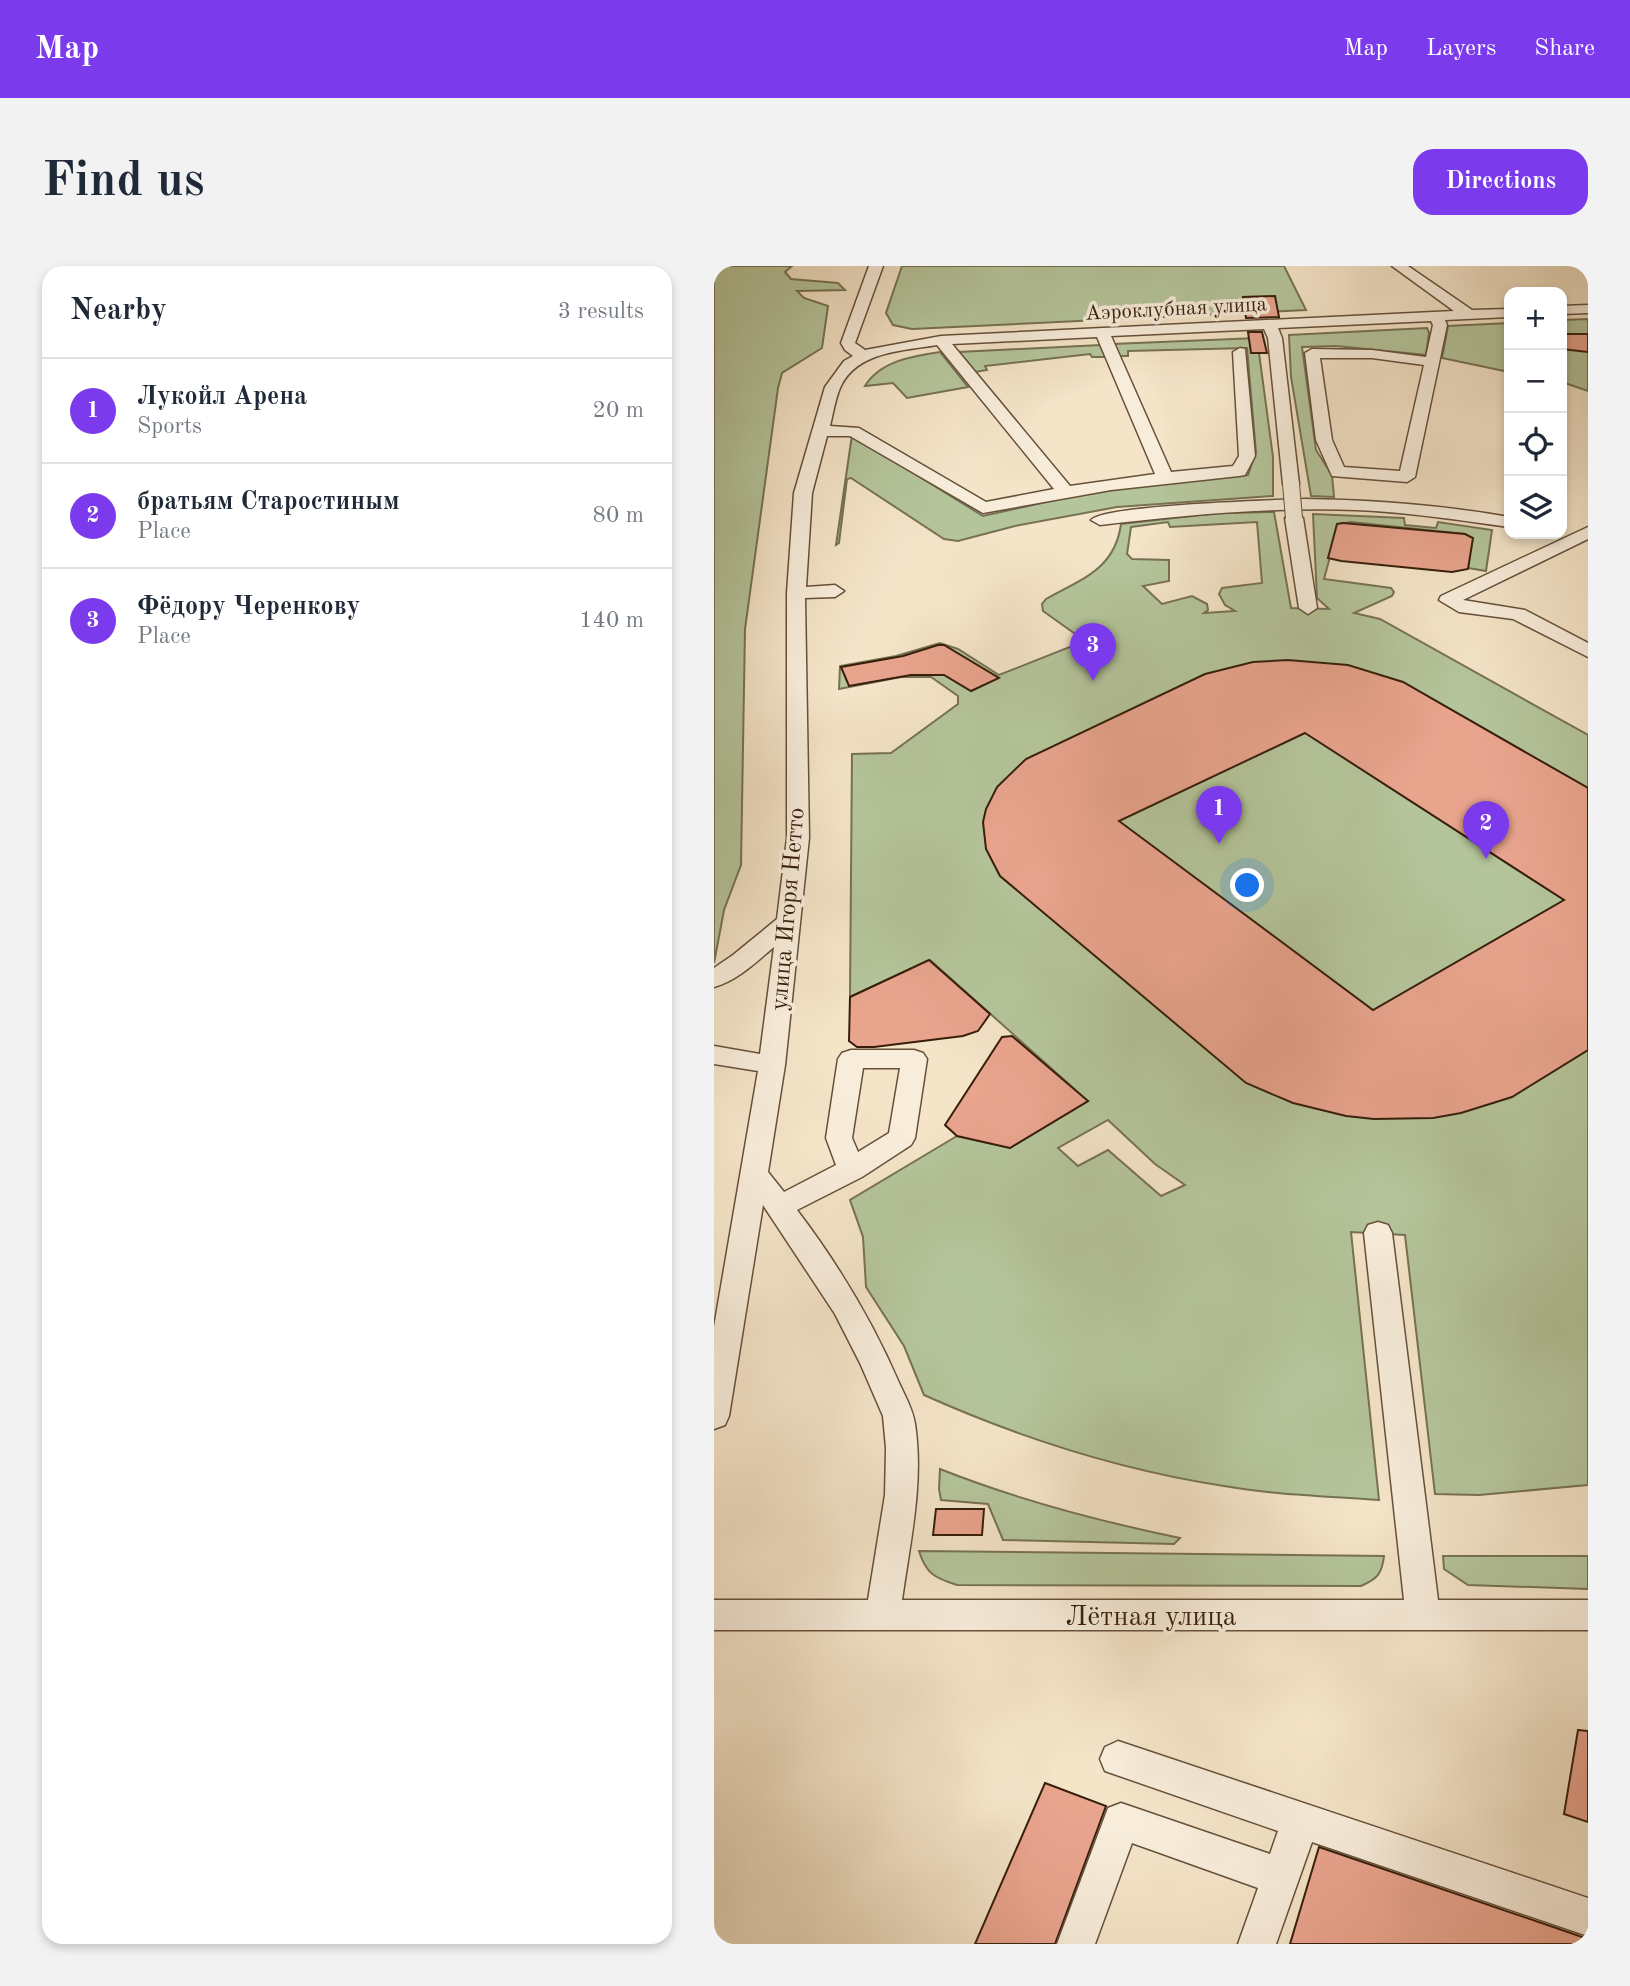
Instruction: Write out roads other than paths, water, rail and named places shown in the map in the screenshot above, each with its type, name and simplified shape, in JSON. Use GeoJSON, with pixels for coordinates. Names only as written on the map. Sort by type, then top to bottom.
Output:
{"type":"FeatureCollection","features":[{"type":"Feature","properties":{"kind":"street"},"geometry":{"type":"LineString","coordinates":[[856,360],[848,343],[876,266]]}},
{"type":"Feature","properties":{"kind":"street"},"geometry":{"type":"LineString","coordinates":[[1399,266],[1469,314]]}},
{"type":"Feature","properties":{"kind":"street"},"geometry":{"type":"LineString","coordinates":[[1567,310],[1588,309]]}},
{"type":"Feature","properties":{"kind":"street","name":"Аэроклубная улица"},"geometry":{"type":"LineString","coordinates":[[856,360],[907,344],[941,340],[1504,313]]}},
{"type":"Feature","properties":{"kind":"street"},"geometry":{"type":"LineString","coordinates":[[1432,362],[1372,354],[1312,353],[1324,440],[1338,472],[1407,477],[1432,362],[1440,325],[1436,316]]}},
{"type":"Feature","properties":{"kind":"street"},"geometry":{"type":"LineString","coordinates":[[1269,324],[1275,338],[1294,519],[1308,608]]}},
{"type":"Feature","properties":{"kind":"street"},"geometry":{"type":"LineString","coordinates":[[1102,332],[1165,477]]}},
{"type":"Feature","properties":{"kind":"street"},"geometry":{"type":"LineString","coordinates":[[941,340],[1064,490]]}},
{"type":"Feature","properties":{"kind":"street"},"geometry":{"type":"LineString","coordinates":[[820,430],[853,431],[984,508],[1064,490],[1239,471],[1247,456],[1241,352]]}},
{"type":"Feature","properties":{"kind":"street","name":"улица Игоря Нетто"},"geometry":{"type":"LineString","coordinates":[[714,1416],[772,1065],[798,838],[796,593],[803,493],[832,387],[856,360]]}},
{"type":"Feature","properties":{"kind":"street"},"geometry":{"type":"LineString","coordinates":[[1100,520],[1277,503],[1419,509],[1504,521]]}},
{"type":"Feature","properties":{"kind":"street"},"geometry":{"type":"LineString","coordinates":[[1574,535],[1448,600],[1466,608],[1518,614],[1588,651]]}},
{"type":"Feature","properties":{"kind":"street"},"geometry":{"type":"LineString","coordinates":[[796,593],[835,591]]}},
{"type":"Feature","properties":{"kind":"street"},"geometry":{"type":"LineString","coordinates":[[714,979],[742,961],[788,922]]}},
{"type":"Feature","properties":{"kind":"street"},"geometry":{"type":"LineString","coordinates":[[714,1055],[772,1065]]}},
{"type":"Feature","properties":{"kind":"street"},"geometry":{"type":"LineString","coordinates":[[780,1206],[852,1170]]}},
{"type":"Feature","properties":{"kind":"street"},"geometry":{"type":"LineString","coordinates":[[754,1174],[780,1206],[857,1326],[882,1377],[900,1423],[903,1469],[883,1615]]}},
{"type":"Feature","properties":{"kind":"street"},"geometry":{"type":"LineString","coordinates":[[1378,1233],[1423,1615]]}},
{"type":"Feature","properties":{"kind":"street","name":"Лётная улица"},"geometry":{"type":"LineString","coordinates":[[714,1615],[1588,1615]]}},
{"type":"Feature","properties":{"kind":"street"},"geometry":{"type":"LineString","coordinates":[[1118,1759],[1588,1917]]}},
{"type":"Feature","properties":{"kind":"street"},"geometry":{"type":"LineString","coordinates":[[1076,1944],[1121,1821],[1281,1877]]}},
{"type":"Feature","properties":{"kind":"street"},"geometry":{"type":"LineString","coordinates":[[1257,1944],[1300,1822]]}},
{"type":"Feature","properties":{"kind":"place","name":"Фёдору Черенкову"},"geometry":{"type":"Point","coordinates":[1093,681]}},
{"type":"Feature","properties":{"kind":"place","name":"Лукойл Арена"},"geometry":{"type":"Point","coordinates":[1219,844]}},
{"type":"Feature","properties":{"kind":"place","name":"братьям Старостиным"},"geometry":{"type":"Point","coordinates":[1486,859]}}]}
